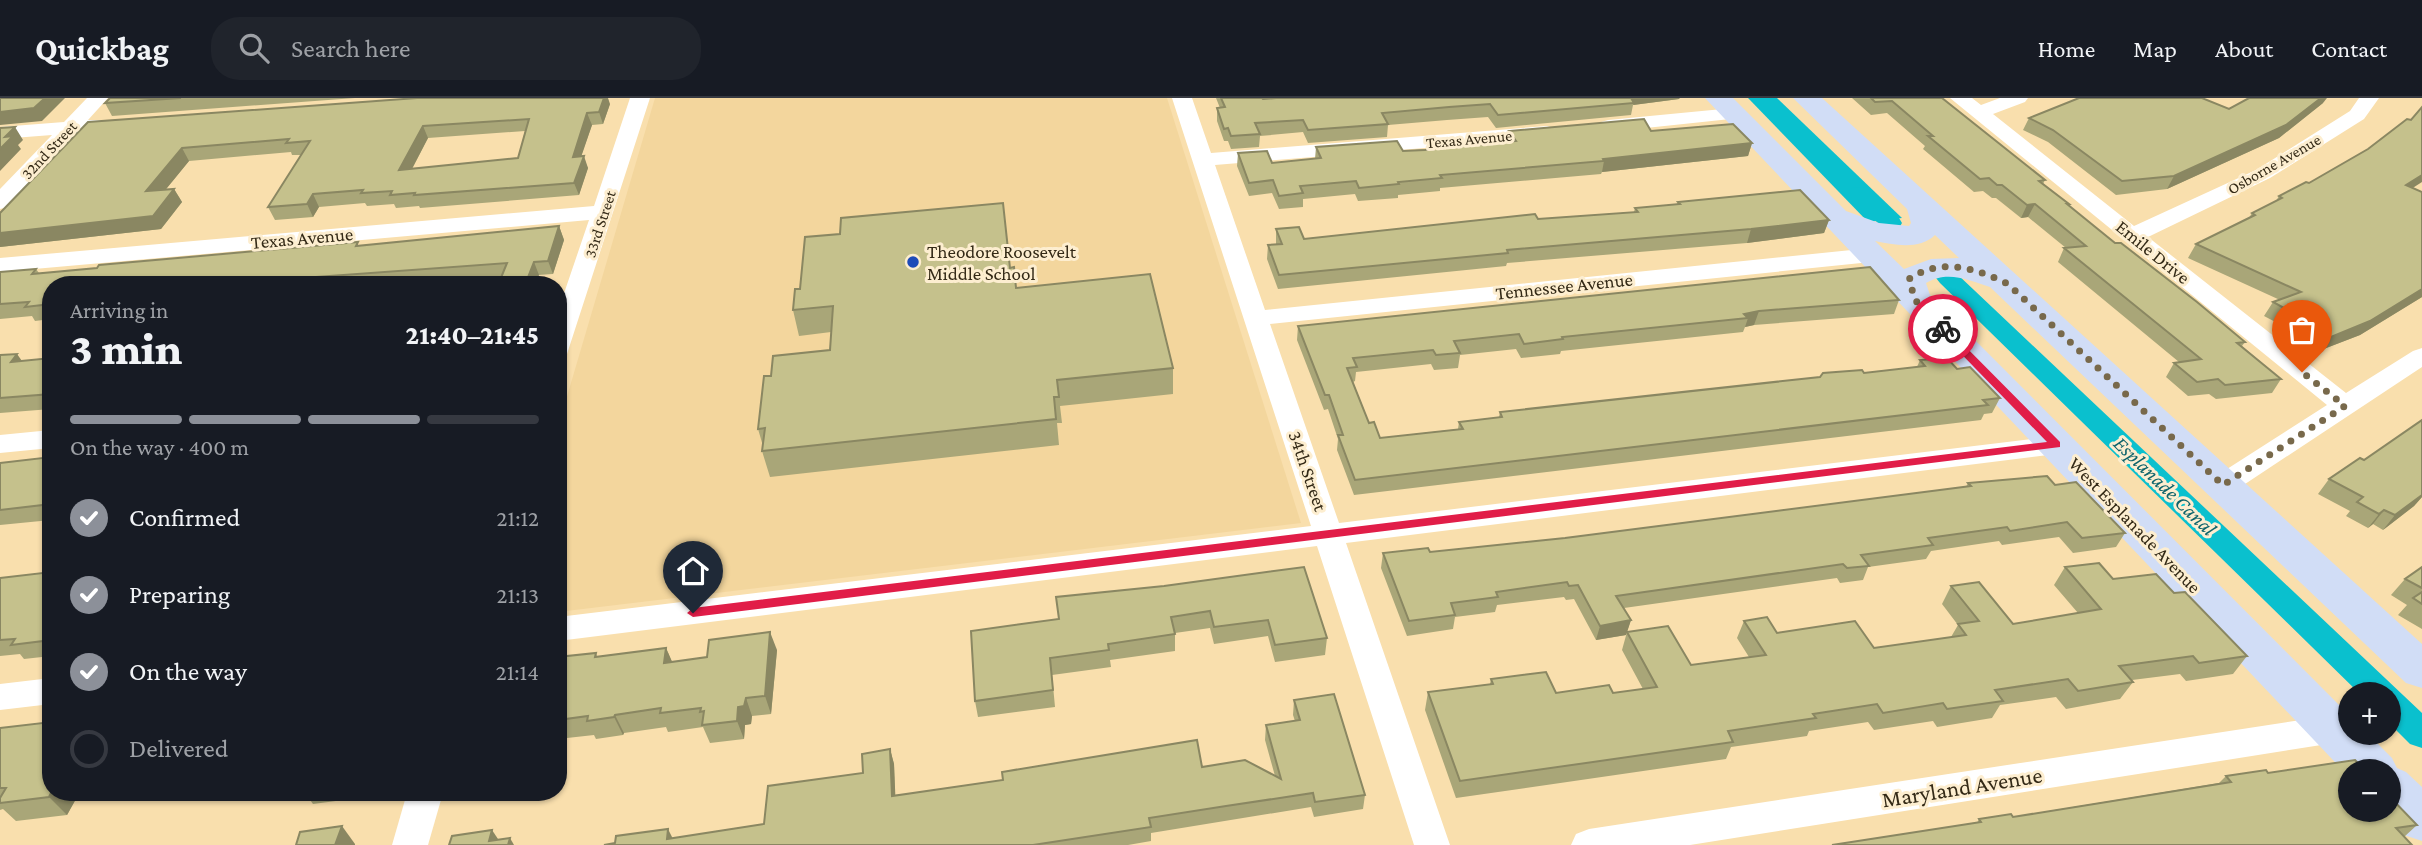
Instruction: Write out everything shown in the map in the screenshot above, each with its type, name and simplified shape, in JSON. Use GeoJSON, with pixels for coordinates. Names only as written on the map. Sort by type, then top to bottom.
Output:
{"type":"FeatureCollection","features":[{"type":"Feature","properties":{"kind":"main road"},"geometry":{"type":"LineString","coordinates":[[1806,98],[2422,671]]}},
{"type":"Feature","properties":{"kind":"main road","name":"West Esplanade Avenue"},"geometry":{"type":"LineString","coordinates":[[1726,106],[2363,759]]}},
{"type":"Feature","properties":{"kind":"main road"},"geometry":{"type":"LineString","coordinates":[[1830,213],[1866,230],[1891,236],[1917,235],[1927,225],[1921,204]]}},
{"type":"Feature","properties":{"kind":"main road"},"geometry":{"type":"LineString","coordinates":[[1915,300],[1909,279],[1923,269],[1935,266],[1983,272],[2008,284]]}},
{"type":"Feature","properties":{"kind":"main road"},"geometry":{"type":"LineString","coordinates":[[2401,798],[2422,820]]}},
{"type":"Feature","properties":{"kind":"street","name":"32nd Street"},"geometry":{"type":"LineString","coordinates":[[0,202],[98,98]]}},
{"type":"Feature","properties":{"kind":"street","name":"33rd Street"},"geometry":{"type":"LineString","coordinates":[[567,322],[639,98]]}},
{"type":"Feature","properties":{"kind":"street","name":"34th Street"},"geometry":{"type":"LineString","coordinates":[[1182,98],[1432,845]]}},
{"type":"Feature","properties":{"kind":"street","name":"Emile Drive"},"geometry":{"type":"LineString","coordinates":[[1960,98],[2345,406]]}},
{"type":"Feature","properties":{"kind":"street"},"geometry":{"type":"LineString","coordinates":[[1979,113],[2018,98]]}},
{"type":"Feature","properties":{"kind":"street","name":"Osborne Avenue"},"geometry":{"type":"LineString","coordinates":[[2132,236],[2263,174],[2357,115],[2369,98]]}},
{"type":"Feature","properties":{"kind":"street"},"geometry":{"type":"LineString","coordinates":[[1591,127],[1726,106]]}},
{"type":"Feature","properties":{"kind":"street"},"geometry":{"type":"LineString","coordinates":[[0,133],[139,122]]}},
{"type":"Feature","properties":{"kind":"street","name":"Texas Avenue"},"geometry":{"type":"LineString","coordinates":[[1204,160],[1565,130]]}},
{"type":"Feature","properties":{"kind":"street","name":"Texas Avenue"},"geometry":{"type":"LineString","coordinates":[[0,265],[604,212]]}},
{"type":"Feature","properties":{"kind":"street","name":"Tennessee Avenue"},"geometry":{"type":"LineString","coordinates":[[1257,318],[1871,255]]}},
{"type":"Feature","properties":{"kind":"street"},"geometry":{"type":"LineString","coordinates":[[2223,485],[2422,356]]}},
{"type":"Feature","properties":{"kind":"street"},"geometry":{"type":"LineString","coordinates":[[0,443],[42,440]]}},
{"type":"Feature","properties":{"kind":"street"},"geometry":{"type":"LineString","coordinates":[[567,628],[2056,445]]}},
{"type":"Feature","properties":{"kind":"street"},"geometry":{"type":"LineString","coordinates":[[0,697],[42,692]]}},
{"type":"Feature","properties":{"kind":"street","name":"Maryland Avenue"},"geometry":{"type":"LineString","coordinates":[[1589,845],[2334,729]]}},
{"type":"Feature","properties":{"kind":"street"},"geometry":{"type":"LineString","coordinates":[[410,845],[423,801]]}},
{"type":"Feature","properties":{"kind":"shaded area","name":"Theodore Roosevelt Middle School"},"geometry":{"type":"Polygon","coordinates":[[[655,98],[1167,98],[1301,523],[567,611],[567,396],[655,98]]]}},
{"type":"Feature","properties":{"kind":"water"},"geometry":{"type":"Polygon","coordinates":[[[1748,98],[1777,98],[1902,218],[1868,222],[1748,98]]]}},
{"type":"Feature","properties":{"kind":"building"},"geometry":{"type":"Polygon","coordinates":[[[0,98],[45,98],[34,108],[0,112],[0,98]]]}},
{"type":"Feature","properties":{"kind":"building"},"geometry":{"type":"Polygon","coordinates":[[[110,98],[181,98],[105,103],[110,98]]]}},
{"type":"Feature","properties":{"kind":"building"},"geometry":{"type":"Polygon","coordinates":[[[417,98],[604,98],[599,112],[587,113],[573,157],[584,156],[574,183],[414,195],[415,193],[390,195],[392,191],[361,193],[363,190],[313,194],[307,204],[268,207],[310,141],[286,143],[289,139],[182,148],[146,191],[174,189],[153,216],[0,233],[0,213],[88,122],[417,98]],[[529,119],[423,126],[399,170],[518,158],[529,119]]]}},
{"type":"Feature","properties":{"kind":"building"},"geometry":{"type":"Polygon","coordinates":[[[1221,98],[1631,98],[1634,103],[1498,115],[1490,104],[1449,107],[1382,113],[1388,124],[1308,130],[1303,120],[1255,123],[1260,134],[1231,136],[1228,128],[1224,129],[1217,108],[1225,107],[1221,98]]]}},
{"type":"Feature","properties":{"kind":"building"},"geometry":{"type":"Polygon","coordinates":[[[1871,98],[1942,98],[2045,180],[2039,181],[2115,243],[2121,243],[2197,302],[2245,342],[2237,343],[2281,379],[2225,385],[2218,379],[2197,382],[2174,363],[2201,359],[2064,248],[2086,246],[2035,204],[2027,205],[1989,178],[1980,179],[1928,136],[1933,136],[1892,101],[1875,102],[1871,98]]]}},
{"type":"Feature","properties":{"kind":"building"},"geometry":{"type":"Polygon","coordinates":[[[2079,98],[2202,98],[2229,109],[2249,98],[2321,98],[2286,125],[2174,176],[2122,181],[2053,130],[2029,118],[2079,98]]]}},
{"type":"Feature","properties":{"kind":"building"},"geometry":{"type":"Polygon","coordinates":[[[2422,107],[2422,175],[2406,185],[2422,192],[2422,289],[2370,321],[2331,337],[2273,302],[2301,292],[2196,244],[2255,215],[2252,213],[2282,198],[2279,196],[2306,182],[2309,183],[2368,149],[2407,119],[2411,120],[2422,107]]]}},
{"type":"Feature","properties":{"kind":"building"},"geometry":{"type":"Polygon","coordinates":[[[1644,119],[1651,131],[1733,124],[1752,143],[1603,159],[1604,161],[1440,175],[1442,178],[1359,188],[1356,181],[1300,186],[1303,193],[1279,196],[1273,180],[1249,183],[1238,153],[1267,151],[1272,163],[1321,158],[1316,147],[1397,141],[1403,151],[1425,150],[1516,141],[1509,131],[1644,119]]]}},
{"type":"Feature","properties":{"kind":"building"},"geometry":{"type":"Polygon","coordinates":[[[15,127],[5,137],[13,136],[0,149],[0,128],[15,127]]]}},
{"type":"Feature","properties":{"kind":"building"},"geometry":{"type":"Polygon","coordinates":[[[1800,190],[1829,220],[1507,250],[1508,253],[1279,275],[1268,245],[1282,244],[1276,229],[1299,227],[1304,239],[1535,214],[1538,219],[1638,212],[1635,208],[1800,190]]]}},
{"type":"Feature","properties":{"kind":"building"},"geometry":{"type":"Polygon","coordinates":[[[1003,203],[1010,268],[1014,267],[1016,288],[1150,274],[1173,368],[1057,380],[1059,397],[1054,397],[1056,419],[762,451],[765,428],[758,429],[764,376],[771,376],[773,356],[830,350],[833,306],[793,310],[795,289],[800,289],[805,237],[840,234],[841,218],[1003,203]]]}},
{"type":"Feature","properties":{"kind":"building"},"geometry":{"type":"Polygon","coordinates":[[[559,226],[548,261],[534,262],[529,276],[502,276],[507,263],[328,276],[42,276],[42,305],[25,307],[29,302],[0,304],[0,272],[36,269],[32,274],[97,268],[99,265],[358,242],[356,246],[559,226]]]}},
{"type":"Feature","properties":{"kind":"building"},"geometry":{"type":"Polygon","coordinates":[[[1870,267],[1899,300],[1759,311],[1744,314],[1748,318],[1562,337],[1563,339],[1524,344],[1519,334],[1454,341],[1460,353],[1436,355],[1433,350],[1353,358],[1357,367],[1347,368],[1369,423],[1374,422],[1380,438],[1463,429],[1459,422],[1502,417],[1500,412],[1820,377],[1823,373],[1862,370],[1864,373],[1925,366],[1920,360],[1947,358],[1957,369],[1970,367],[2000,398],[1983,400],[1988,405],[1355,480],[1338,435],[1343,435],[1329,395],[1325,395],[1298,326],[1870,267]]]}},
{"type":"Feature","properties":{"kind":"building"},"geometry":{"type":"Polygon","coordinates":[[[17,354],[11,362],[42,359],[42,395],[0,398],[0,355],[17,354]]]}},
{"type":"Feature","properties":{"kind":"building"},"geometry":{"type":"Polygon","coordinates":[[[2422,420],[2422,495],[2395,515],[2384,510],[2379,514],[2357,502],[2363,497],[2329,479],[2360,458],[2364,460],[2422,420]]]}},
{"type":"Feature","properties":{"kind":"building"},"geometry":{"type":"Polygon","coordinates":[[[42,458],[42,505],[0,510],[0,463],[42,458]]]}},
{"type":"Feature","properties":{"kind":"building"},"geometry":{"type":"Polygon","coordinates":[[[2047,476],[2055,485],[2076,482],[2125,533],[2082,538],[2067,522],[2010,531],[2007,527],[1928,538],[1933,545],[1861,555],[1869,566],[1847,568],[1843,564],[1616,596],[1631,620],[1600,626],[1578,585],[1569,586],[1567,582],[1496,592],[1498,597],[1451,603],[1455,615],[1409,621],[1383,553],[1428,548],[1430,552],[1565,538],[1971,486],[1968,483],[2047,476]]]}},
{"type":"Feature","properties":{"kind":"building"},"geometry":{"type":"Polygon","coordinates":[[[2099,563],[2113,579],[2156,574],[2174,593],[2185,592],[2247,656],[2199,663],[2193,656],[2119,666],[2133,682],[2078,691],[2068,679],[1995,690],[2003,701],[1947,709],[1943,703],[1883,713],[1877,704],[1813,714],[1816,718],[1728,731],[1733,742],[1460,781],[1428,692],[1493,684],[1491,679],[1546,672],[1556,693],[1609,685],[1613,693],[1657,687],[1627,632],[1668,626],[1691,665],[1766,655],[1744,621],[1767,617],[1777,633],[1855,621],[1874,648],[1966,635],[1958,624],[1979,621],[1951,586],[1979,582],[2013,624],[2101,609],[2065,567],[2099,563]]]}},
{"type":"Feature","properties":{"kind":"building"},"geometry":{"type":"Polygon","coordinates":[[[1304,567],[1327,638],[1275,645],[1268,620],[1214,627],[1210,611],[1171,617],[1175,634],[1108,644],[1109,650],[1050,658],[1053,690],[975,701],[971,631],[1059,619],[1056,597],[1304,567]]]}},
{"type":"Feature","properties":{"kind":"building"},"geometry":{"type":"Polygon","coordinates":[[[2422,567],[2422,588],[2405,579],[2422,567]]]}},
{"type":"Feature","properties":{"kind":"building"},"geometry":{"type":"Polygon","coordinates":[[[42,573],[42,641],[11,645],[15,639],[0,640],[0,578],[42,573]]]}},
{"type":"Feature","properties":{"kind":"building"},"geometry":{"type":"Polygon","coordinates":[[[2422,592],[2422,604],[2413,598],[2422,592]]]}},
{"type":"Feature","properties":{"kind":"building"},"geometry":{"type":"Polygon","coordinates":[[[770,632],[765,696],[746,698],[744,706],[738,707],[737,721],[702,725],[704,711],[700,712],[701,708],[660,713],[661,708],[587,721],[588,716],[567,719],[567,656],[596,653],[595,657],[666,648],[664,663],[707,657],[709,640],[770,632]]]}},
{"type":"Feature","properties":{"kind":"building"},"geometry":{"type":"Polygon","coordinates":[[[1334,694],[1365,795],[1315,802],[1313,793],[1226,806],[1149,818],[1151,827],[1033,845],[604,845],[615,843],[616,836],[668,829],[667,839],[764,824],[768,786],[863,773],[862,754],[890,749],[892,796],[1003,780],[1002,772],[1197,740],[1202,767],[1245,760],[1281,779],[1266,725],[1300,720],[1294,700],[1334,694]]]}},
{"type":"Feature","properties":{"kind":"building"},"geometry":{"type":"Polygon","coordinates":[[[42,723],[42,798],[0,803],[6,788],[0,788],[0,728],[42,723]]]}},
{"type":"Feature","properties":{"kind":"building"},"geometry":{"type":"Polygon","coordinates":[[[2338,763],[2338,822],[2401,822],[2401,808],[2417,825],[2396,828],[2412,845],[1832,845],[1981,822],[1979,819],[2011,814],[2013,817],[2231,782],[2226,776],[2266,770],[2268,773],[2338,763]]]}},
{"type":"Feature","properties":{"kind":"building"},"geometry":{"type":"Polygon","coordinates":[[[342,826],[335,845],[296,845],[300,832],[342,826]]]}},
{"type":"Feature","properties":{"kind":"building"},"geometry":{"type":"Polygon","coordinates":[[[492,830],[489,841],[510,838],[508,845],[449,845],[452,836],[492,830]]]}},
{"type":"Feature","properties":{"kind":"waterway","name":"Esplanade Canal"},"geometry":{"type":"LineString","coordinates":[[1860,193],[1891,223]]}},
{"type":"Feature","properties":{"kind":"waterway","name":"Esplanade Canal"},"geometry":{"type":"LineString","coordinates":[[1948,278],[2368,682]]}},
{"type":"Feature","properties":{"kind":"waterway","name":"Esplanade Canal"},"geometry":{"type":"LineString","coordinates":[[2401,714],[2422,734]]}},
{"type":"Feature","properties":{"kind":"way so far"},"geometry":{"type":"LineString","coordinates":[[1943,329],[1915,300],[1909,279],[1923,269],[1935,266],[1983,272],[2008,284],[2223,485],[2345,406],[2302,372]]}},
{"type":"Feature","properties":{"kind":"place","name":"Theodore Roosevelt Middle School"},"geometry":{"type":"Point","coordinates":[913,262]}},
{"type":"Feature","properties":{"kind":"route"},"geometry":{"type":"LineString","coordinates":[[693,613],[2056,445],[1943,329]]}}]}
